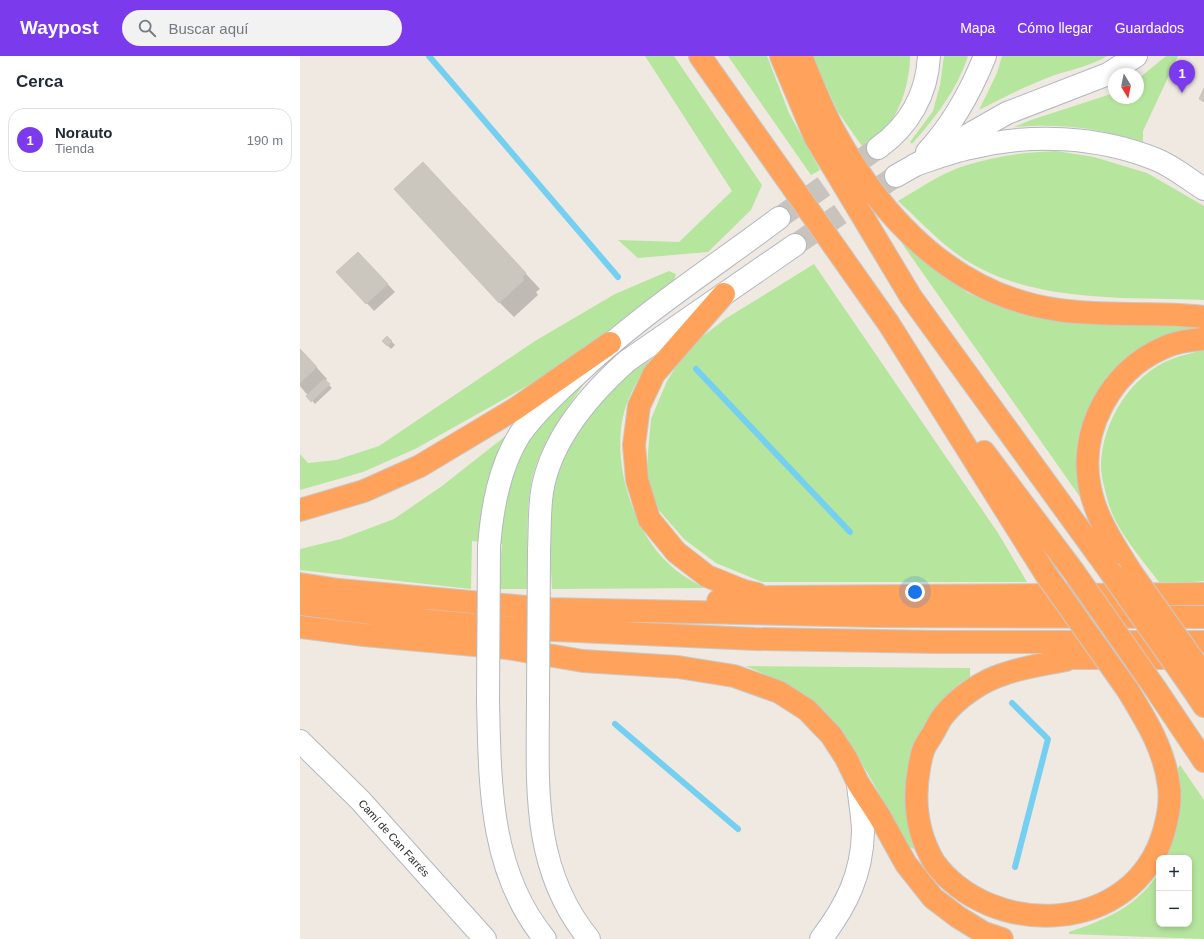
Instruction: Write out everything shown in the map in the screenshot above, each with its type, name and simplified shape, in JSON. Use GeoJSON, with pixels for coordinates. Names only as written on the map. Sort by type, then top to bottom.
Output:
{"type":"FeatureCollection","features":[{"type":"Feature","properties":{"kind":"highway"},"geometry":{"type":"LineString","coordinates":[[700,56],[889,324],[1074,572],[1204,761]]}},
{"type":"Feature","properties":{"kind":"highway"},"geometry":{"type":"LineString","coordinates":[[781,56],[815,137],[911,297],[1109,570],[1198,682]]}},
{"type":"Feature","properties":{"kind":"highway"},"geometry":{"type":"LineString","coordinates":[[801,56],[834,130],[859,173],[874,194],[913,238],[961,275],[984,288],[1010,299],[1059,310],[1204,317]]}},
{"type":"Feature","properties":{"kind":"highway"},"geometry":{"type":"LineString","coordinates":[[724,294],[654,374],[639,406],[634,445],[637,480],[649,519],[676,552],[707,576],[744,591],[770,597]]}},
{"type":"Feature","properties":{"kind":"highway"},"geometry":{"type":"LineString","coordinates":[[889,324],[1045,573],[1127,689],[1145,718],[1158,743],[1167,773],[1170,804],[1165,829],[1155,856],[1146,871],[1130,889],[1108,907],[1077,920],[1060,923],[1020,922],[977,906],[957,892],[943,877],[925,847],[916,812],[916,787],[923,750],[944,716],[970,691],[1004,674],[1066,660]]}},
{"type":"Feature","properties":{"kind":"highway"},"geometry":{"type":"LineString","coordinates":[[1204,339],[1187,341],[1163,348],[1139,362],[1117,382],[1101,407],[1091,434],[1088,457],[1090,488],[1098,515],[1198,682],[1204,706]]}},
{"type":"Feature","properties":{"kind":"highway"},"geometry":{"type":"LineString","coordinates":[[300,510],[364,490],[420,466],[515,409],[610,343]]}},
{"type":"Feature","properties":{"kind":"highway"},"geometry":{"type":"LineString","coordinates":[[300,584],[339,590],[475,604],[606,611],[884,616],[1204,617]]}},
{"type":"Feature","properties":{"kind":"highway"},"geometry":{"type":"LineString","coordinates":[[606,611],[770,597],[1204,594]]}},
{"type":"Feature","properties":{"kind":"highway"},"geometry":{"type":"LineString","coordinates":[[300,604],[430,621],[511,628],[724,637],[936,642],[1204,642]]}},
{"type":"Feature","properties":{"kind":"highway"},"geometry":{"type":"LineString","coordinates":[[300,627],[364,635],[507,648],[1014,655],[1066,660],[1204,658]]}},
{"type":"Feature","properties":{"kind":"highway"},"geometry":{"type":"LineString","coordinates":[[507,648],[583,661],[678,667],[734,676],[779,692],[807,710],[831,735],[846,758],[858,783],[880,817],[906,864],[933,898],[984,934],[1002,939]]}},
{"type":"Feature","properties":{"kind":"street"},"geometry":{"type":"LineString","coordinates":[[878,148],[900,130],[915,108],[927,79],[929,56]]}},
{"type":"Feature","properties":{"kind":"street"},"geometry":{"type":"LineString","coordinates":[[915,165],[933,146],[958,112],[985,56]]}},
{"type":"Feature","properties":{"kind":"street"},"geometry":{"type":"LineString","coordinates":[[896,176],[1007,113],[1108,74],[1136,56]]}},
{"type":"Feature","properties":{"kind":"street"},"geometry":{"type":"LineString","coordinates":[[915,165],[969,148],[998,142],[1042,139],[1066,140],[1114,146],[1156,159],[1204,189]]}},
{"type":"Feature","properties":{"kind":"street"},"geometry":{"type":"LineString","coordinates":[[545,939],[521,902],[506,869],[500,849],[490,782],[488,700],[489,547],[493,507],[503,470],[520,435],[549,400],[610,343],[779,218]]}},
{"type":"Feature","properties":{"kind":"street"},"geometry":{"type":"LineString","coordinates":[[589,939],[575,922],[563,902],[553,879],[545,849],[540,817],[538,696],[539,550],[540,510],[545,479],[558,448],[573,421],[588,400],[609,377],[627,361],[795,245]]}},
{"type":"Feature","properties":{"kind":"street","name":"Camí de Can Farrés"},"geometry":{"type":"LineString","coordinates":[[300,741],[360,800],[485,939]]}},
{"type":"Feature","properties":{"kind":"street"},"geometry":{"type":"LineString","coordinates":[[821,939],[838,917],[859,866],[863,831],[858,783]]}},
{"type":"Feature","properties":{"kind":"green space"},"geometry":{"type":"Polygon","coordinates":[[[645,56],[674,56],[762,185],[751,210],[708,252],[638,258],[618,240],[679,242],[732,191],[645,56]]]}},
{"type":"Feature","properties":{"kind":"green space"},"geometry":{"type":"Polygon","coordinates":[[[728,56],[767,56],[789,113],[820,170],[811,175],[728,56]]]}},
{"type":"Feature","properties":{"kind":"green space"},"geometry":{"type":"Polygon","coordinates":[[[812,56],[910,56],[909,75],[901,103],[885,130],[862,146],[838,112],[812,56]]]}},
{"type":"Feature","properties":{"kind":"green space"},"geometry":{"type":"Polygon","coordinates":[[[944,56],[968,56],[952,92],[929,124],[912,144],[910,142],[933,111],[940,85],[944,56]]]}},
{"type":"Feature","properties":{"kind":"green space"},"geometry":{"type":"Polygon","coordinates":[[[1002,56],[1107,56],[1088,65],[1035,83],[979,110],[997,73],[1002,56]]]}},
{"type":"Feature","properties":{"kind":"green space"},"geometry":{"type":"Polygon","coordinates":[[[1166,56],[1178,56],[1143,131],[1143,142],[1110,133],[1064,126],[1014,127],[1108,95],[1108,104],[1144,104],[1144,74],[1166,56]]]}},
{"type":"Feature","properties":{"kind":"green space"},"geometry":{"type":"Polygon","coordinates":[[[1056,151],[1094,157],[1147,173],[1204,206],[1204,300],[1141,299],[1076,295],[1044,290],[1013,282],[984,270],[957,254],[934,235],[898,201],[940,176],[967,165],[1011,155],[1056,151]]]}},
{"type":"Feature","properties":{"kind":"green space"},"geometry":{"type":"Polygon","coordinates":[[[901,242],[968,293],[1020,313],[1102,324],[1193,326],[1193,329],[1169,335],[1146,344],[1120,364],[1099,390],[1090,404],[1079,435],[1077,451],[1080,497],[901,242]]]}},
{"type":"Feature","properties":{"kind":"green space"},"geometry":{"type":"Polygon","coordinates":[[[814,264],[998,533],[1027,582],[762,582],[716,563],[684,539],[657,508],[647,476],[651,419],[667,381],[679,362],[702,337],[725,319],[814,264]]]}},
{"type":"Feature","properties":{"kind":"green space"},"geometry":{"type":"Polygon","coordinates":[[[669,271],[676,274],[673,284],[554,371],[415,449],[363,472],[300,490],[300,454],[308,463],[336,460],[379,446],[535,341],[615,294],[669,271]]]}},
{"type":"Feature","properties":{"kind":"green space"},"geometry":{"type":"Polygon","coordinates":[[[1204,350],[1204,581],[1159,582],[1124,535],[1113,515],[1102,478],[1102,452],[1112,419],[1120,404],[1131,389],[1143,377],[1172,359],[1204,350]]]}},
{"type":"Feature","properties":{"kind":"green space"},"geometry":{"type":"Polygon","coordinates":[[[650,359],[631,394],[623,417],[620,453],[627,491],[641,526],[650,542],[661,556],[671,566],[693,582],[705,588],[552,589],[549,506],[550,494],[557,472],[585,422],[599,403],[623,378],[650,359]]]}},
{"type":"Feature","properties":{"kind":"green space"},"geometry":{"type":"Polygon","coordinates":[[[586,381],[554,427],[541,452],[532,479],[528,506],[528,589],[498,589],[502,544],[472,541],[471,589],[300,570],[300,549],[341,539],[394,519],[442,486],[522,423],[586,381]]]}},
{"type":"Feature","properties":{"kind":"green space"},"geometry":{"type":"Polygon","coordinates":[[[746,666],[970,668],[970,678],[957,686],[942,702],[927,723],[911,757],[907,774],[906,810],[914,849],[908,846],[875,786],[851,747],[822,711],[805,696],[791,687],[746,666]]]}},
{"type":"Feature","properties":{"kind":"green space"},"geometry":{"type":"Polygon","coordinates":[[[1180,765],[1204,800],[1204,939],[1069,934],[1069,932],[1108,917],[1131,903],[1141,894],[1156,876],[1156,927],[1192,927],[1192,855],[1167,855],[1175,835],[1180,814],[1181,792],[1178,768],[1180,765]]]}},
{"type":"Feature","properties":{"kind":"building"},"geometry":{"type":"Polygon","coordinates":[[[1204,88],[1204,102],[1199,99],[1204,88]]]}},
{"type":"Feature","properties":{"kind":"building"},"geometry":{"type":"Polygon","coordinates":[[[423,162],[526,273],[522,277],[524,280],[499,303],[394,189],[423,162]]]}},
{"type":"Feature","properties":{"kind":"building"},"geometry":{"type":"Polygon","coordinates":[[[358,252],[388,284],[366,304],[336,272],[358,252]]]}},
{"type":"Feature","properties":{"kind":"building"},"geometry":{"type":"Polygon","coordinates":[[[387,336],[392,341],[387,346],[382,341],[387,336]]]}},
{"type":"Feature","properties":{"kind":"building"},"geometry":{"type":"Polygon","coordinates":[[[300,349],[317,367],[300,383],[300,349]]]}},
{"type":"Feature","properties":{"kind":"building"},"geometry":{"type":"Polygon","coordinates":[[[324,379],[330,384],[311,402],[306,396],[324,379]]]}},
{"type":"Feature","properties":{"kind":"waterway"},"geometry":{"type":"LineString","coordinates":[[429,56],[618,277]]}},
{"type":"Feature","properties":{"kind":"waterway"},"geometry":{"type":"LineString","coordinates":[[696,369],[850,532]]}},
{"type":"Feature","properties":{"kind":"waterway"},"geometry":{"type":"LineString","coordinates":[[1012,703],[1048,739],[1015,867]]}},
{"type":"Feature","properties":{"kind":"waterway"},"geometry":{"type":"LineString","coordinates":[[615,724],[738,829]]}},
{"type":"Feature","properties":{"kind":"tunnel"},"geometry":{"type":"LineString","coordinates":[[779,218],[878,148]]}},
{"type":"Feature","properties":{"kind":"tunnel"},"geometry":{"type":"LineString","coordinates":[[795,245],[896,176]]}},
{"type":"Feature","properties":{"kind":"place","name":"Norauto"},"geometry":{"type":"Point","coordinates":[1182,93]}}]}
